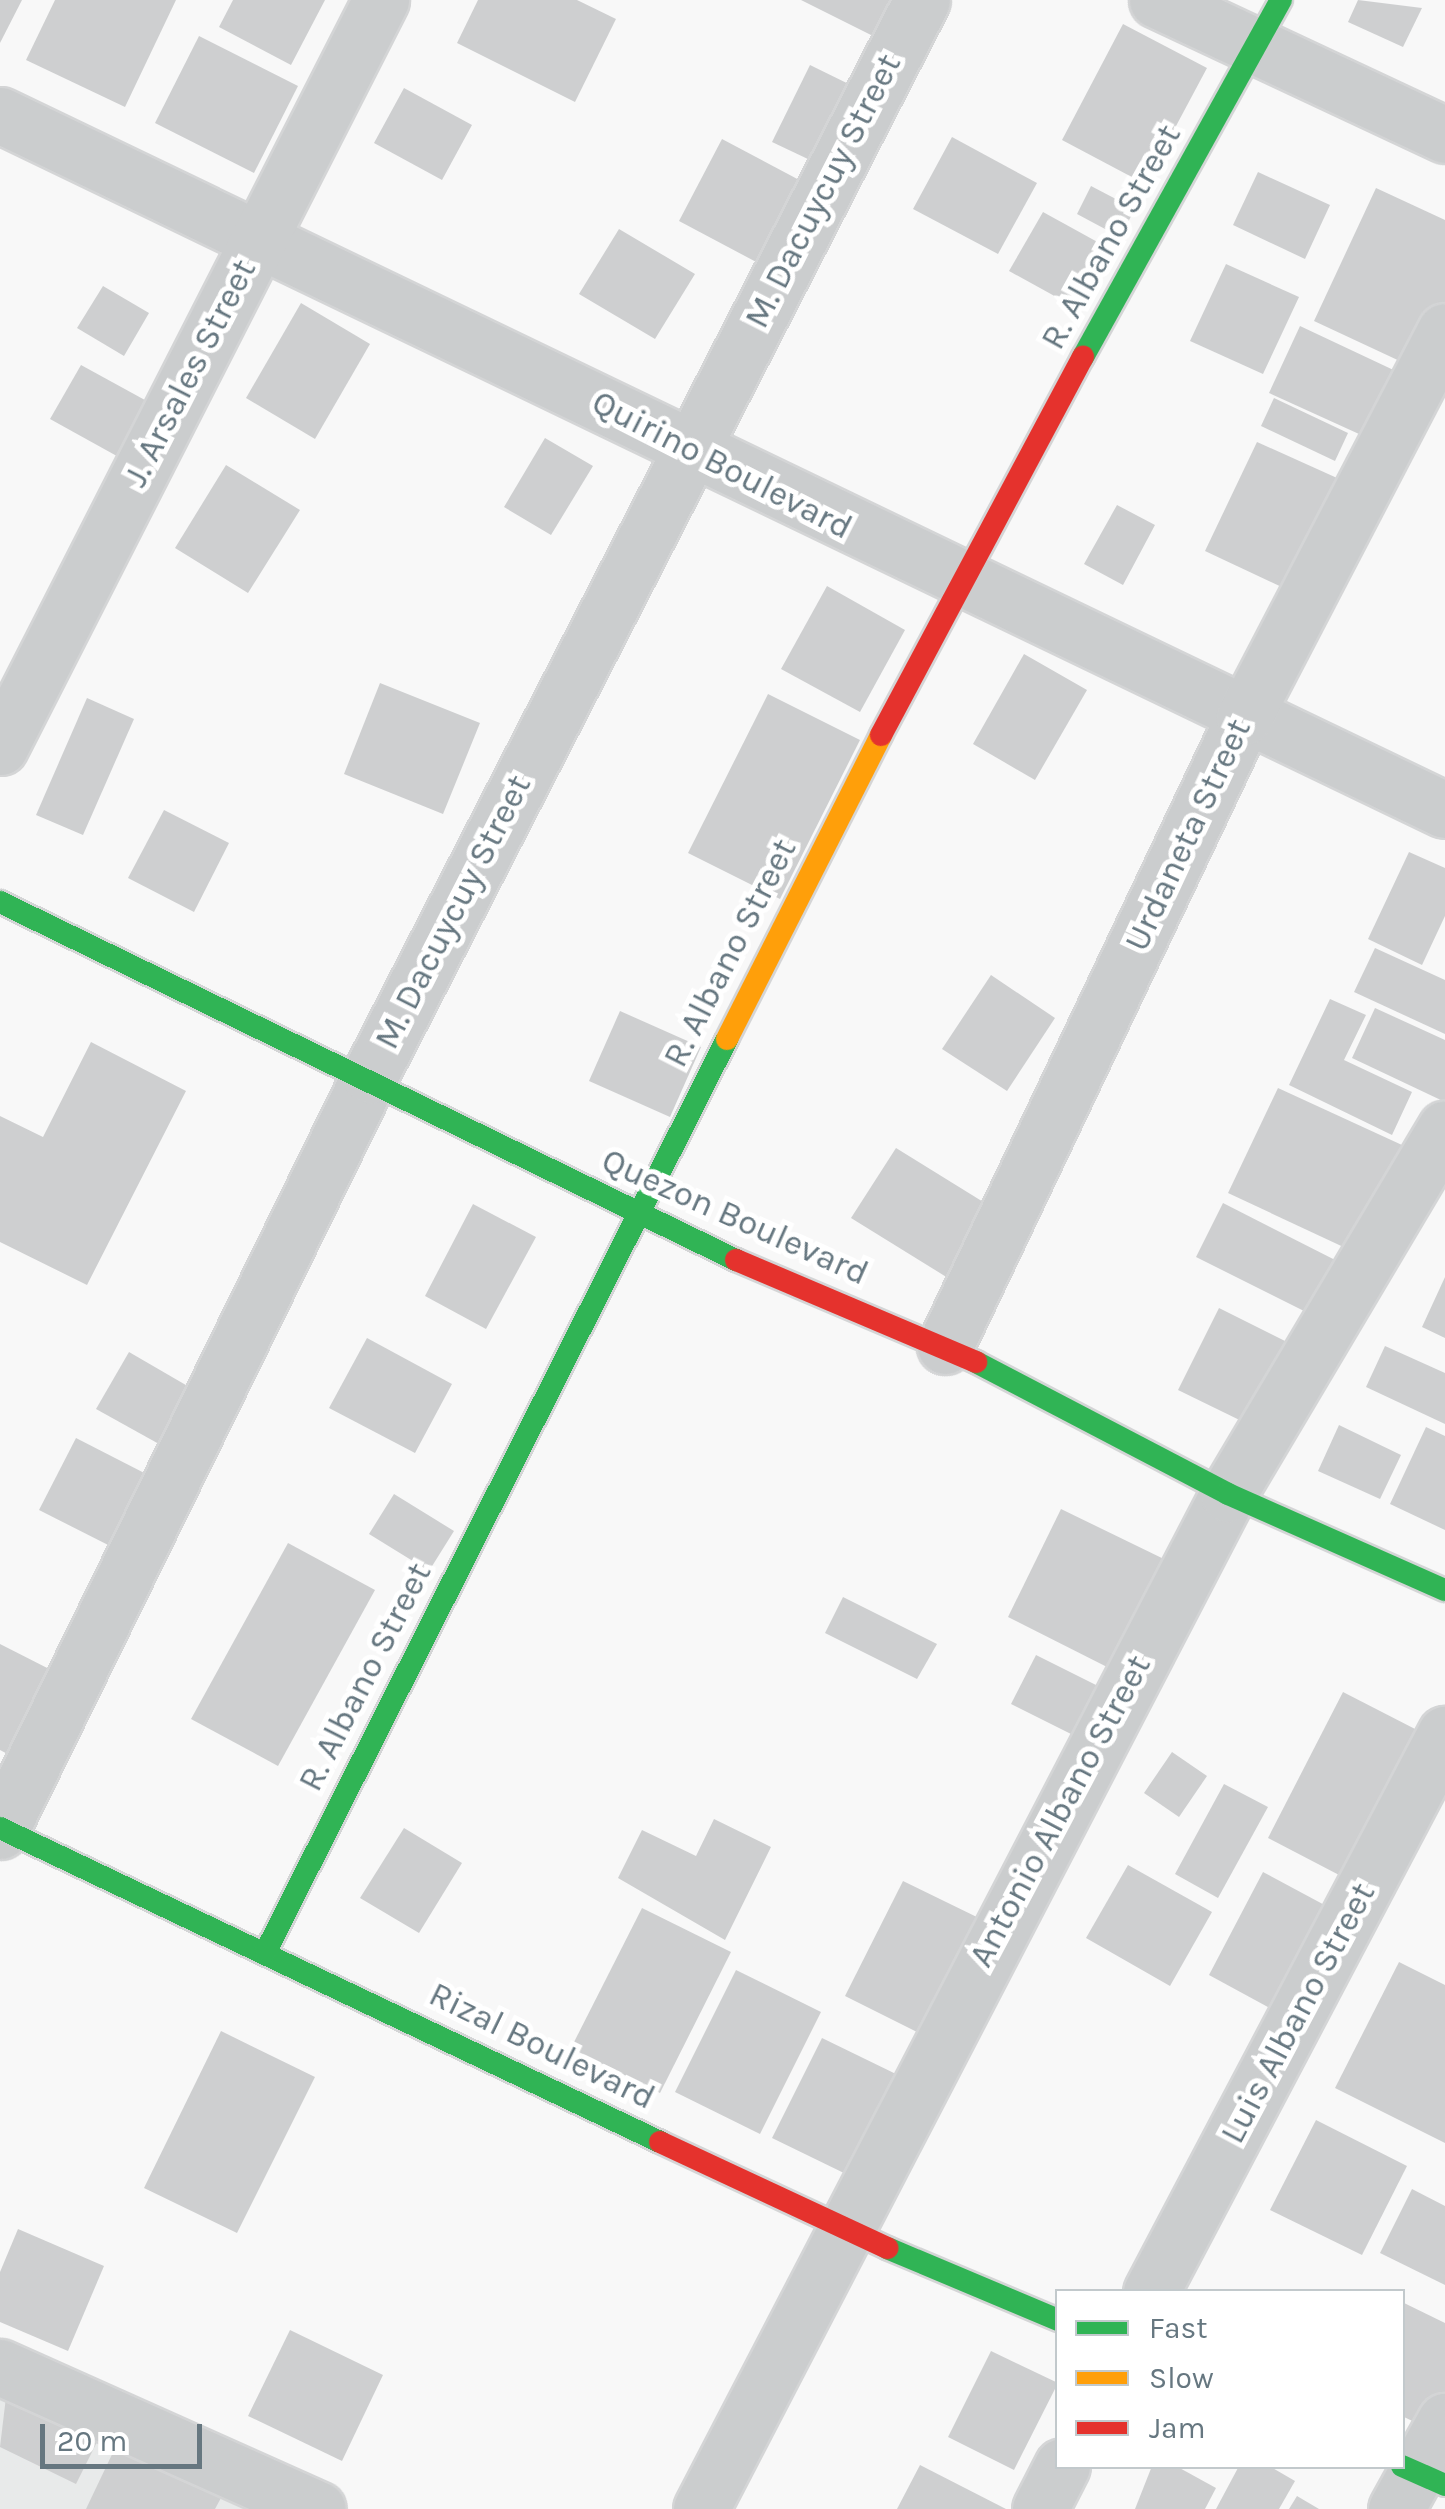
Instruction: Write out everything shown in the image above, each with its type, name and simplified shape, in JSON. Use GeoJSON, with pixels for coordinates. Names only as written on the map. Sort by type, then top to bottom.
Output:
{"type":"FeatureCollection","features":[{"type":"Feature","properties":{"kind":"street","name":"J. Arsales Street"},"geometry":{"type":"LineString","coordinates":[[0,747],[381,0]]}},
{"type":"Feature","properties":{"kind":"street","name":"M. Dacuycuy Street"},"geometry":{"type":"LineString","coordinates":[[0,1829],[370,1075],[922,0]]}},
{"type":"Feature","properties":{"kind":"street"},"geometry":{"type":"LineString","coordinates":[[1157,0],[1445,135]]}},
{"type":"Feature","properties":{"kind":"street","name":"R. Albano Street"},"geometry":{"type":"LineString","coordinates":[[266,1951],[958,582],[1280,0]]}},
{"type":"Feature","properties":{"kind":"street","name":"Quirino Boulevard"},"geometry":{"type":"LineString","coordinates":[[0,115],[260,235],[958,582],[1445,810]]}},
{"type":"Feature","properties":{"kind":"street","name":"Urdaneta Street"},"geometry":{"type":"LineString","coordinates":[[945,1346],[1244,717],[1445,332]]}},
{"type":"Feature","properties":{"kind":"street","name":"Quezon Boulevard"},"geometry":{"type":"LineString","coordinates":[[0,902],[370,1075],[635,1218],[945,1346],[1228,1494],[1445,1590]]}},
{"type":"Feature","properties":{"kind":"street","name":"Antonio Albano Street"},"geometry":{"type":"LineString","coordinates":[[701,2509],[839,2228],[1228,1494],[1445,1128]]}},
{"type":"Feature","properties":{"kind":"street","name":"Luis Albano Street"},"geometry":{"type":"LineString","coordinates":[[1154,2289],[1445,1734]]}},
{"type":"Feature","properties":{"kind":"street","name":"Rizal Boulevard"},"geometry":{"type":"LineString","coordinates":[[0,1829],[266,1951],[839,2228],[1055,2319]]}},
{"type":"Feature","properties":{"kind":"street"},"geometry":{"type":"LineString","coordinates":[[0,2367],[318,2509]]}},
{"type":"Feature","properties":{"kind":"street"},"geometry":{"type":"LineString","coordinates":[[1415,2483],[1445,2421]]}},
{"type":"Feature","properties":{"kind":"street"},"geometry":{"type":"LineString","coordinates":[[1040,2509],[1060,2469]]}},
{"type":"Feature","properties":{"kind":"shaded area"},"geometry":{"type":"Polygon","coordinates":[[[0,2386],[279,2509],[0,2509],[0,2386]]]}},
{"type":"Feature","properties":{"kind":"building"},"geometry":{"type":"Polygon","coordinates":[[[0,0],[22,0],[0,43],[0,0]]]}},
{"type":"Feature","properties":{"kind":"building"},"geometry":{"type":"Polygon","coordinates":[[[55,0],[176,0],[125,107],[26,60],[55,0]]]}},
{"type":"Feature","properties":{"kind":"building"},"geometry":{"type":"Polygon","coordinates":[[[233,0],[325,0],[291,65],[219,27],[233,0]]]}},
{"type":"Feature","properties":{"kind":"building"},"geometry":{"type":"Polygon","coordinates":[[[478,0],[577,0],[616,19],[575,102],[457,43],[478,0]]]}},
{"type":"Feature","properties":{"kind":"building"},"geometry":{"type":"Polygon","coordinates":[[[801,0],[906,0],[885,42],[801,0]]]}},
{"type":"Feature","properties":{"kind":"building"},"geometry":{"type":"Polygon","coordinates":[[[1358,0],[1422,8],[1403,47],[1348,22],[1358,0]]]}},
{"type":"Feature","properties":{"kind":"building"},"geometry":{"type":"Polygon","coordinates":[[[1123,24],[1207,68],[1145,184],[1062,140],[1123,24]]]}},
{"type":"Feature","properties":{"kind":"building"},"geometry":{"type":"Polygon","coordinates":[[[199,36],[298,86],[254,173],[155,123],[199,36]]]}},
{"type":"Feature","properties":{"kind":"building"},"geometry":{"type":"Polygon","coordinates":[[[810,65],[867,93],[829,169],[772,142],[810,65]]]}},
{"type":"Feature","properties":{"kind":"building"},"geometry":{"type":"Polygon","coordinates":[[[404,88],[472,125],[442,180],[374,143],[404,88]]]}},
{"type":"Feature","properties":{"kind":"building"},"geometry":{"type":"Polygon","coordinates":[[[952,137],[1037,183],[998,254],[913,209],[952,137]]]}},
{"type":"Feature","properties":{"kind":"building"},"geometry":{"type":"Polygon","coordinates":[[[722,139],[803,182],[760,264],[679,221],[722,139]]]}},
{"type":"Feature","properties":{"kind":"building"},"geometry":{"type":"Polygon","coordinates":[[[1258,172],[1330,205],[1305,259],[1233,225],[1258,172]]]}},
{"type":"Feature","properties":{"kind":"building"},"geometry":{"type":"Polygon","coordinates":[[[1091,186],[1135,209],[1120,237],[1077,214],[1091,186]]]}},
{"type":"Feature","properties":{"kind":"building"},"geometry":{"type":"Polygon","coordinates":[[[1376,188],[1445,220],[1445,315],[1419,370],[1314,321],[1376,188]]]}},
{"type":"Feature","properties":{"kind":"building"},"geometry":{"type":"Polygon","coordinates":[[[1043,212],[1112,250],[1078,309],[1009,271],[1043,212]]]}},
{"type":"Feature","properties":{"kind":"building"},"geometry":{"type":"Polygon","coordinates":[[[619,229],[695,274],[655,339],[579,294],[619,229]]]}},
{"type":"Feature","properties":{"kind":"building"},"geometry":{"type":"Polygon","coordinates":[[[1226,264],[1299,297],[1263,374],[1190,341],[1226,264]]]}},
{"type":"Feature","properties":{"kind":"building"},"geometry":{"type":"Polygon","coordinates":[[[103,286],[149,313],[124,356],[77,328],[103,286]]]}},
{"type":"Feature","properties":{"kind":"building"},"geometry":{"type":"Polygon","coordinates":[[[301,303],[370,344],[315,439],[246,398],[301,303]]]}},
{"type":"Feature","properties":{"kind":"building"},"geometry":{"type":"Polygon","coordinates":[[[1300,326],[1402,374],[1370,439],[1269,393],[1300,326]]]}},
{"type":"Feature","properties":{"kind":"building"},"geometry":{"type":"Polygon","coordinates":[[[81,365],[154,405],[124,460],[50,419],[81,365]]]}},
{"type":"Feature","properties":{"kind":"building"},"geometry":{"type":"Polygon","coordinates":[[[1274,398],[1348,433],[1335,461],[1261,426],[1274,398]]]}},
{"type":"Feature","properties":{"kind":"building"},"geometry":{"type":"Polygon","coordinates":[[[545,438],[593,466],[551,535],[504,507],[545,438]]]}},
{"type":"Feature","properties":{"kind":"building"},"geometry":{"type":"Polygon","coordinates":[[[1257,442],[1357,487],[1305,598],[1205,551],[1257,442]]]}},
{"type":"Feature","properties":{"kind":"building"},"geometry":{"type":"Polygon","coordinates":[[[226,465],[300,510],[248,593],[175,548],[226,465]]]}},
{"type":"Feature","properties":{"kind":"building"},"geometry":{"type":"Polygon","coordinates":[[[1117,505],[1155,525],[1123,585],[1084,564],[1117,505]]]}},
{"type":"Feature","properties":{"kind":"building"},"geometry":{"type":"Polygon","coordinates":[[[827,586],[905,630],[860,712],[781,669],[827,586]]]}},
{"type":"Feature","properties":{"kind":"building"},"geometry":{"type":"Polygon","coordinates":[[[1024,654],[1087,690],[1035,780],[973,744],[1024,654]]]}},
{"type":"Feature","properties":{"kind":"building"},"geometry":{"type":"Polygon","coordinates":[[[380,683],[480,723],[443,814],[344,774],[380,683]]]}},
{"type":"Feature","properties":{"kind":"building"},"geometry":{"type":"Polygon","coordinates":[[[768,694],[860,740],[780,899],[688,853],[768,694]]]}},
{"type":"Feature","properties":{"kind":"building"},"geometry":{"type":"Polygon","coordinates":[[[87,698],[134,719],[83,835],[36,815],[87,698]]]}},
{"type":"Feature","properties":{"kind":"building"},"geometry":{"type":"Polygon","coordinates":[[[164,810],[229,843],[194,912],[128,878],[164,810]]]}},
{"type":"Feature","properties":{"kind":"building"},"geometry":{"type":"Polygon","coordinates":[[[1409,852],[1445,868],[1445,916],[1422,965],[1368,939],[1409,852]]]}},
{"type":"Feature","properties":{"kind":"building"},"geometry":{"type":"Polygon","coordinates":[[[1375,948],[1445,980],[1445,1034],[1354,992],[1375,948]]]}},
{"type":"Feature","properties":{"kind":"building"},"geometry":{"type":"Polygon","coordinates":[[[991,975],[1055,1018],[1007,1091],[942,1049],[991,975]]]}},
{"type":"Feature","properties":{"kind":"building"},"geometry":{"type":"Polygon","coordinates":[[[1330,999],[1366,1015],[1344,1060],[1412,1092],[1392,1135],[1289,1085],[1330,999]]]}},
{"type":"Feature","properties":{"kind":"building"},"geometry":{"type":"Polygon","coordinates":[[[1375,1008],[1445,1040],[1445,1102],[1352,1058],[1375,1008]]]}},
{"type":"Feature","properties":{"kind":"building"},"geometry":{"type":"Polygon","coordinates":[[[620,1011],[701,1047],[670,1117],[589,1081],[620,1011]]]}},
{"type":"Feature","properties":{"kind":"building"},"geometry":{"type":"Polygon","coordinates":[[[91,1042],[186,1091],[87,1285],[0,1242],[0,1116],[43,1137],[91,1042]]]}},
{"type":"Feature","properties":{"kind":"building"},"geometry":{"type":"Polygon","coordinates":[[[1278,1088],[1402,1145],[1352,1251],[1228,1193],[1278,1088]]]}},
{"type":"Feature","properties":{"kind":"building"},"geometry":{"type":"Polygon","coordinates":[[[896,1148],[993,1208],[948,1278],[851,1218],[896,1148]]]}},
{"type":"Feature","properties":{"kind":"building"},"geometry":{"type":"Polygon","coordinates":[[[1223,1203],[1343,1264],[1316,1317],[1196,1257],[1223,1203]]]}},
{"type":"Feature","properties":{"kind":"building"},"geometry":{"type":"Polygon","coordinates":[[[473,1204],[536,1237],[486,1329],[425,1296],[473,1204]]]}},
{"type":"Feature","properties":{"kind":"building"},"geometry":{"type":"Polygon","coordinates":[[[1445,1277],[1445,1338],[1422,1327],[1445,1277]]]}},
{"type":"Feature","properties":{"kind":"building"},"geometry":{"type":"Polygon","coordinates":[[[1219,1308],[1303,1350],[1262,1431],[1178,1390],[1219,1308]]]}},
{"type":"Feature","properties":{"kind":"building"},"geometry":{"type":"Polygon","coordinates":[[[367,1338],[452,1384],[415,1453],[329,1408],[367,1338]]]}},
{"type":"Feature","properties":{"kind":"building"},"geometry":{"type":"Polygon","coordinates":[[[1385,1346],[1445,1373],[1445,1424],[1366,1387],[1385,1346]]]}},
{"type":"Feature","properties":{"kind":"building"},"geometry":{"type":"Polygon","coordinates":[[[129,1352],[191,1388],[159,1444],[96,1409],[129,1352]]]}},
{"type":"Feature","properties":{"kind":"building"},"geometry":{"type":"Polygon","coordinates":[[[1339,1425],[1401,1455],[1380,1499],[1318,1471],[1339,1425]]]}},
{"type":"Feature","properties":{"kind":"building"},"geometry":{"type":"Polygon","coordinates":[[[1426,1427],[1445,1436],[1445,1530],[1390,1504],[1426,1427]]]}},
{"type":"Feature","properties":{"kind":"building"},"geometry":{"type":"Polygon","coordinates":[[[76,1438],[156,1479],[120,1551],[39,1510],[76,1438]]]}},
{"type":"Feature","properties":{"kind":"building"},"geometry":{"type":"Polygon","coordinates":[[[394,1494],[454,1531],[429,1571],[369,1534],[394,1494]]]}},
{"type":"Feature","properties":{"kind":"building"},"geometry":{"type":"Polygon","coordinates":[[[1061,1509],[1168,1561],[1113,1670],[1008,1617],[1061,1509]]]}},
{"type":"Feature","properties":{"kind":"building"},"geometry":{"type":"Polygon","coordinates":[[[288,1543],[375,1590],[278,1766],[191,1719],[288,1543]]]}},
{"type":"Feature","properties":{"kind":"building"},"geometry":{"type":"Polygon","coordinates":[[[843,1597],[937,1644],[917,1679],[825,1633],[843,1597]]]}},
{"type":"Feature","properties":{"kind":"building"},"geometry":{"type":"Polygon","coordinates":[[[0,1644],[59,1674],[15,1758],[0,1750],[0,1644]]]}},
{"type":"Feature","properties":{"kind":"building"},"geometry":{"type":"Polygon","coordinates":[[[1036,1655],[1118,1696],[1093,1745],[1011,1704],[1036,1655]]]}},
{"type":"Feature","properties":{"kind":"building"},"geometry":{"type":"Polygon","coordinates":[[[1343,1692],[1417,1730],[1341,1876],[1268,1838],[1343,1692]]]}},
{"type":"Feature","properties":{"kind":"building"},"geometry":{"type":"Polygon","coordinates":[[[1172,1752],[1207,1776],[1179,1817],[1144,1793],[1172,1752]]]}},
{"type":"Feature","properties":{"kind":"building"},"geometry":{"type":"Polygon","coordinates":[[[1224,1784],[1268,1807],[1218,1898],[1175,1874],[1224,1784]]]}},
{"type":"Feature","properties":{"kind":"building"},"geometry":{"type":"Polygon","coordinates":[[[714,1819],[771,1847],[725,1940],[618,1878],[642,1830],[696,1856],[714,1819]]]}},
{"type":"Feature","properties":{"kind":"building"},"geometry":{"type":"Polygon","coordinates":[[[404,1828],[462,1863],[419,1933],[360,1898],[404,1828]]]}},
{"type":"Feature","properties":{"kind":"building"},"geometry":{"type":"Polygon","coordinates":[[[1128,1865],[1212,1912],[1170,1986],[1086,1938],[1128,1865]]]}},
{"type":"Feature","properties":{"kind":"building"},"geometry":{"type":"Polygon","coordinates":[[[1263,1872],[1345,1916],[1290,2019],[1209,1975],[1263,1872]]]}},
{"type":"Feature","properties":{"kind":"building"},"geometry":{"type":"Polygon","coordinates":[[[903,1881],[985,1921],[927,2037],[845,1996],[903,1881]]]}},
{"type":"Feature","properties":{"kind":"building"},"geometry":{"type":"Polygon","coordinates":[[[642,1908],[731,1952],[660,2093],[571,2048],[642,1908]]]}},
{"type":"Feature","properties":{"kind":"building"},"geometry":{"type":"Polygon","coordinates":[[[1399,1962],[1445,1985],[1445,2143],[1335,2088],[1399,1962]]]}},
{"type":"Feature","properties":{"kind":"building"},"geometry":{"type":"Polygon","coordinates":[[[736,1970],[821,2012],[760,2134],[675,2092],[736,1970]]]}},
{"type":"Feature","properties":{"kind":"building"},"geometry":{"type":"Polygon","coordinates":[[[221,2031],[315,2077],[237,2233],[144,2188],[221,2031]]]}},
{"type":"Feature","properties":{"kind":"building"},"geometry":{"type":"Polygon","coordinates":[[[822,2038],[898,2075],[848,2175],[772,2138],[822,2038]]]}},
{"type":"Feature","properties":{"kind":"building"},"geometry":{"type":"Polygon","coordinates":[[[1316,2120],[1407,2166],[1362,2255],[1270,2210],[1316,2120]]]}},
{"type":"Feature","properties":{"kind":"building"},"geometry":{"type":"Polygon","coordinates":[[[1412,2189],[1445,2206],[1445,2285],[1380,2253],[1412,2189]]]}},
{"type":"Feature","properties":{"kind":"building"},"geometry":{"type":"Polygon","coordinates":[[[18,2229],[104,2266],[68,2351],[0,2322],[0,2272],[18,2229]]]}},
{"type":"Feature","properties":{"kind":"building"},"geometry":{"type":"Polygon","coordinates":[[[1405,2303],[1445,2323],[1445,2402],[1431,2430],[1405,2417],[1405,2303]]]}},
{"type":"Feature","properties":{"kind":"building"},"geometry":{"type":"Polygon","coordinates":[[[290,2330],[383,2375],[342,2461],[248,2416],[290,2330]]]}},
{"type":"Feature","properties":{"kind":"building"},"geometry":{"type":"Polygon","coordinates":[[[991,2351],[1055,2382],[1055,2389],[1014,2470],[948,2437],[991,2351]]]}},
{"type":"Feature","properties":{"kind":"building"},"geometry":{"type":"Polygon","coordinates":[[[6,2397],[97,2442],[76,2484],[0,2447],[6,2397]]]}},
{"type":"Feature","properties":{"kind":"building"},"geometry":{"type":"Polygon","coordinates":[[[116,2446],[222,2496],[215,2509],[86,2509],[116,2446]]]}},
{"type":"Feature","properties":{"kind":"building"},"geometry":{"type":"Polygon","coordinates":[[[920,2465],[1006,2509],[897,2509],[920,2465]]]}},
{"type":"Feature","properties":{"kind":"building"},"geometry":{"type":"Polygon","coordinates":[[[1151,2469],[1181,2469],[1216,2488],[1205,2509],[1135,2509],[1151,2469]]]}},
{"type":"Feature","properties":{"kind":"building"},"geometry":{"type":"Polygon","coordinates":[[[1237,2469],[1274,2469],[1295,2481],[1279,2509],[1216,2509],[1237,2469]]]}},
{"type":"Feature","properties":{"kind":"building"},"geometry":{"type":"Polygon","coordinates":[[[1297,2496],[1319,2509],[1289,2509],[1297,2496]]]}},
{"type":"Feature","properties":{"kind":"traffic: fast"},"geometry":{"type":"LineString","coordinates":[[1083,357],[1281,0]]}},
{"type":"Feature","properties":{"kind":"traffic: fast"},"geometry":{"type":"LineString","coordinates":[[0,902],[736,1260]]}},
{"type":"Feature","properties":{"kind":"traffic: fast"},"geometry":{"type":"LineString","coordinates":[[266,1951],[727,1039]]}},
{"type":"Feature","properties":{"kind":"traffic: fast"},"geometry":{"type":"LineString","coordinates":[[976,1362],[1228,1494],[1445,1590]]}},
{"type":"Feature","properties":{"kind":"traffic: fast"},"geometry":{"type":"LineString","coordinates":[[0,1828],[660,2142]]}},
{"type":"Feature","properties":{"kind":"traffic: fast"},"geometry":{"type":"LineString","coordinates":[[887,2248],[1055,2319]]}},
{"type":"Feature","properties":{"kind":"traffic: fast"},"geometry":{"type":"LineString","coordinates":[[1405,2467],[1445,2485]]}},
{"type":"Feature","properties":{"kind":"traffic: slow"},"geometry":{"type":"LineString","coordinates":[[727,1039],[881,735]]}},
{"type":"Feature","properties":{"kind":"traffic: jam"},"geometry":{"type":"LineString","coordinates":[[881,735],[1083,357]]}},
{"type":"Feature","properties":{"kind":"traffic: jam"},"geometry":{"type":"LineString","coordinates":[[736,1260],[976,1362]]}},
{"type":"Feature","properties":{"kind":"traffic: jam"},"geometry":{"type":"LineString","coordinates":[[660,2142],[887,2248]]}}]}
